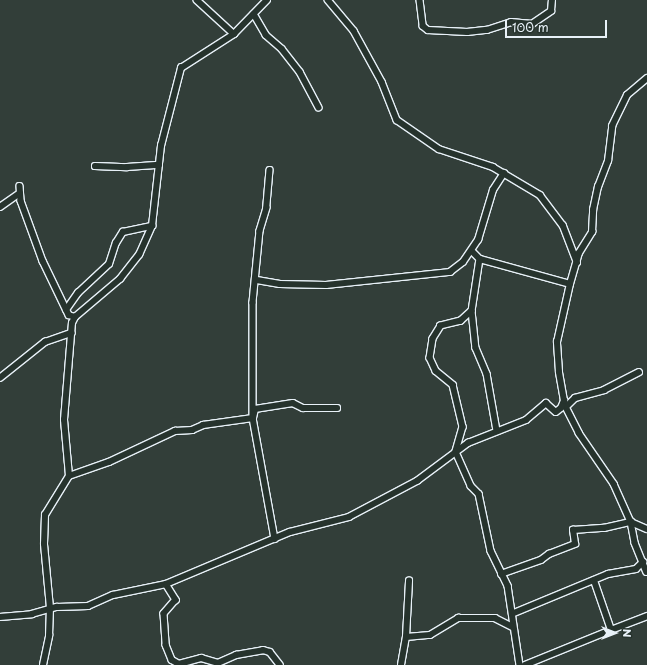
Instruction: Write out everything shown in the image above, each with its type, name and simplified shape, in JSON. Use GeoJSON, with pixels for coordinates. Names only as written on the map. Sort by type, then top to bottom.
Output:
{"type":"FeatureCollection","features":[{"type":"Feature","properties":{"kind":"street"},"geometry":{"type":"LineString","coordinates":[[197,0],[234,34]]}},
{"type":"Feature","properties":{"kind":"street"},"geometry":{"type":"LineString","coordinates":[[43,665],[50,608],[44,544],[46,515],[69,476],[64,420],[71,333],[75,317],[120,279],[139,255],[152,226],[161,146],[179,72],[184,65],[234,34],[267,0]]}},
{"type":"Feature","properties":{"kind":"street"},"geometry":{"type":"LineString","coordinates":[[328,0],[354,31],[382,82],[397,120],[439,149],[504,173],[529,187],[547,202],[563,225],[577,262]]}},
{"type":"Feature","properties":{"kind":"street"},"geometry":{"type":"LineString","coordinates":[[420,0],[423,26],[428,30],[467,32],[487,30],[512,22],[532,24],[551,11],[552,0]]}},
{"type":"Feature","properties":{"kind":"street"},"geometry":{"type":"LineString","coordinates":[[254,14],[266,35],[282,49],[300,72],[319,107]]}},
{"type":"Feature","properties":{"kind":"street"},"geometry":{"type":"LineString","coordinates":[[647,78],[627,95],[612,126],[608,161],[598,187],[593,210],[592,232],[583,244],[577,262],[570,284],[557,342],[566,405],[579,432],[614,484],[631,522],[635,544],[644,559],[647,572]]}},
{"type":"Feature","properties":{"kind":"street"},"geometry":{"type":"LineString","coordinates":[[95,166],[127,167],[159,165]]}},
{"type":"Feature","properties":{"kind":"street"},"geometry":{"type":"LineString","coordinates":[[270,170],[267,208],[260,231],[257,280],[253,303],[253,418],[275,539]]}},
{"type":"Feature","properties":{"kind":"street"},"geometry":{"type":"LineString","coordinates":[[257,280],[280,284],[326,284],[447,272],[458,266],[472,252],[481,232],[493,190],[504,173]]}},
{"type":"Feature","properties":{"kind":"street"},"geometry":{"type":"LineString","coordinates":[[20,186],[20,193],[43,261],[66,310],[69,315],[75,317]]}},
{"type":"Feature","properties":{"kind":"street"},"geometry":{"type":"LineString","coordinates":[[0,207],[20,193]]}},
{"type":"Feature","properties":{"kind":"street"},"geometry":{"type":"LineString","coordinates":[[66,310],[78,293],[109,264],[116,243],[123,232],[152,226]]}},
{"type":"Feature","properties":{"kind":"street"},"geometry":{"type":"LineString","coordinates":[[472,252],[480,259],[570,284]]}},
{"type":"Feature","properties":{"kind":"street"},"geometry":{"type":"LineString","coordinates":[[480,259],[472,312],[476,348],[487,374],[497,431]]}},
{"type":"Feature","properties":{"kind":"street"},"geometry":{"type":"LineString","coordinates":[[472,312],[462,321],[441,326],[433,339],[430,350],[433,367],[453,385],[463,426],[456,452],[471,486],[479,494],[491,551],[508,586],[514,613],[513,626],[520,665]]}},
{"type":"Feature","properties":{"kind":"street"},"geometry":{"type":"LineString","coordinates":[[0,378],[45,342],[71,333]]}},
{"type":"Feature","properties":{"kind":"street"},"geometry":{"type":"LineString","coordinates":[[0,617],[32,614],[50,608],[88,606],[113,594],[166,584],[275,539],[363,511],[417,481],[473,441],[526,420],[546,403],[556,412],[574,398],[604,390],[639,372]]}},
{"type":"Feature","properties":{"kind":"street"},"geometry":{"type":"LineString","coordinates":[[253,418],[255,409],[292,403],[303,408],[337,408]]}},
{"type":"Feature","properties":{"kind":"street"},"geometry":{"type":"LineString","coordinates":[[69,476],[109,462],[175,431],[192,430],[203,425],[253,418]]}},
{"type":"Feature","properties":{"kind":"street"},"geometry":{"type":"LineString","coordinates":[[501,574],[541,560],[549,554],[574,544],[572,531],[604,528],[631,522],[647,529]]}},
{"type":"Feature","properties":{"kind":"street"},"geometry":{"type":"LineString","coordinates":[[514,613],[618,571],[636,569],[644,559]]}},
{"type":"Feature","properties":{"kind":"street"},"geometry":{"type":"LineString","coordinates":[[401,665],[406,637],[409,581]]}},
{"type":"Feature","properties":{"kind":"street"},"geometry":{"type":"LineString","coordinates":[[594,581],[611,630]]}},
{"type":"Feature","properties":{"kind":"street"},"geometry":{"type":"LineString","coordinates":[[166,584],[176,600],[164,614],[166,645],[172,660],[179,664],[200,658],[218,662],[241,653],[263,650],[270,652],[280,665]]}},
{"type":"Feature","properties":{"kind":"street"},"geometry":{"type":"LineString","coordinates":[[525,665],[647,616]]}},
{"type":"Feature","properties":{"kind":"street"},"geometry":{"type":"LineString","coordinates":[[406,637],[430,635],[458,618],[495,618],[513,626]]}}]}
